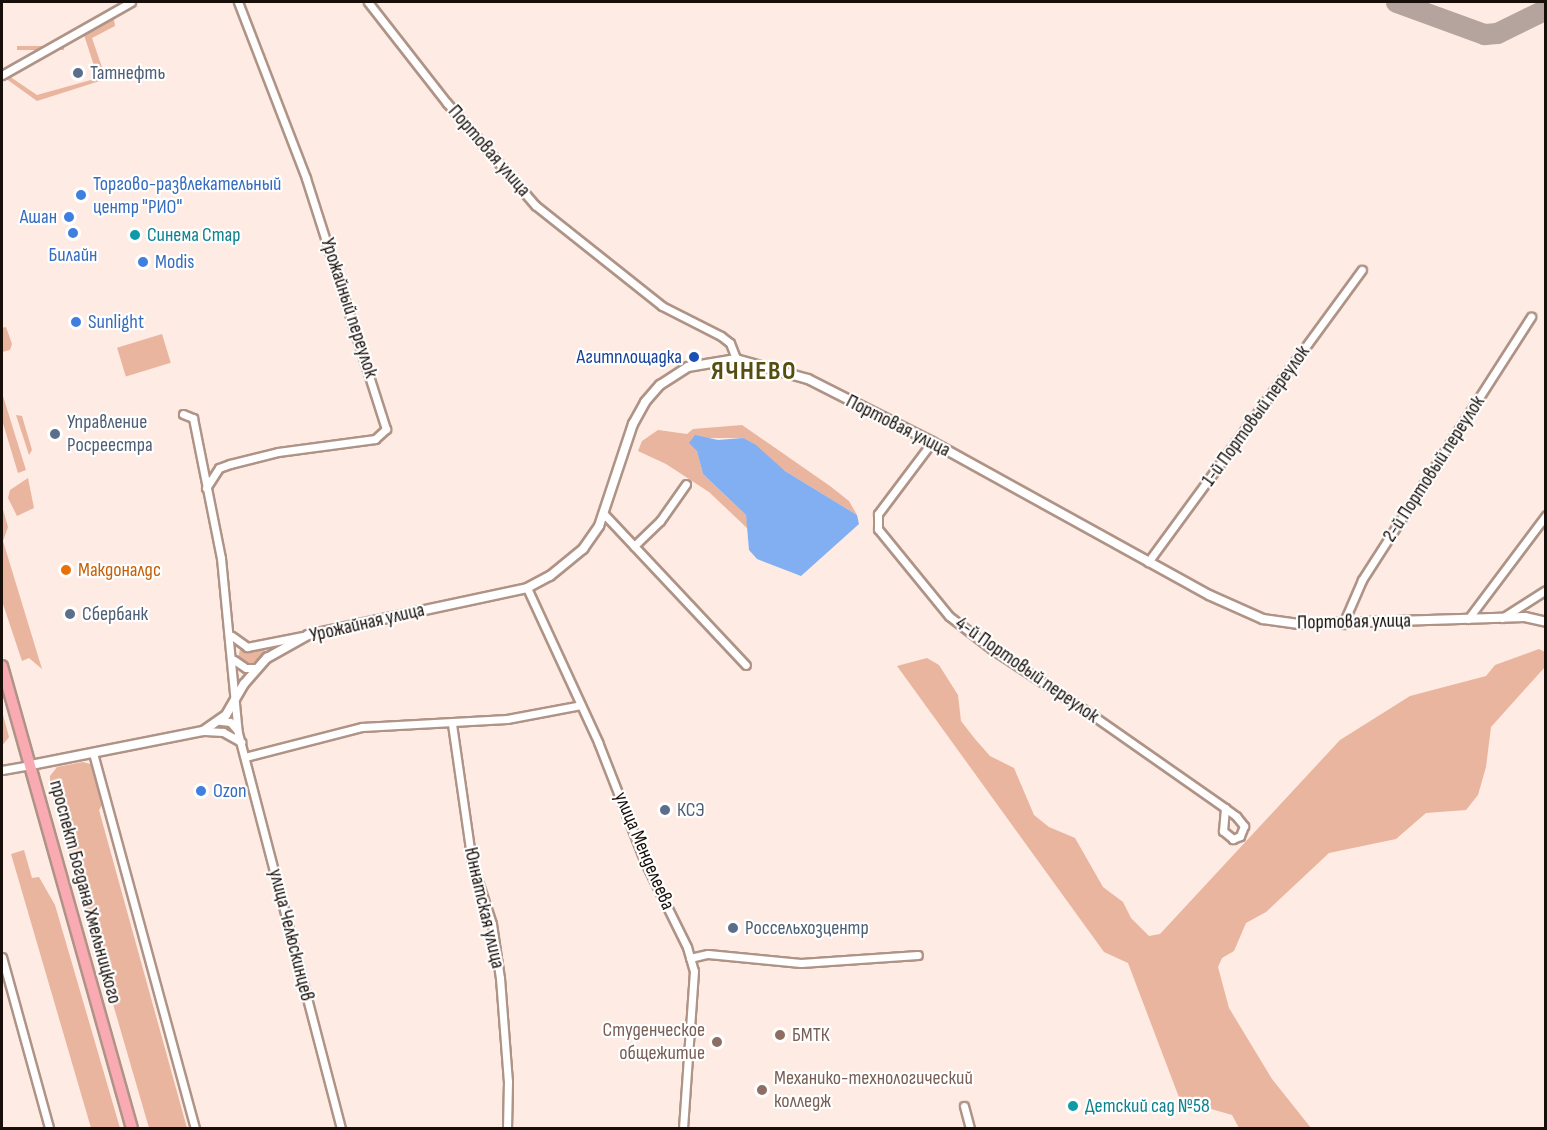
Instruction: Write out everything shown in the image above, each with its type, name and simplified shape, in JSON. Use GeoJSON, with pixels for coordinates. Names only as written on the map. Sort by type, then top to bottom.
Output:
{"type":"FeatureCollection","features":[{"type":"Feature","properties":{"kind":"main road","name":"проспект Богдана Хмельницкого"},"geometry":{"type":"LineString","coordinates":[[2,666],[132,1128]]}},
{"type":"Feature","properties":{"kind":"street"},"geometry":{"type":"LineString","coordinates":[[2,75],[131,2]]}},
{"type":"Feature","properties":{"kind":"street","name":"Урожайный переулок"},"geometry":{"type":"LineString","coordinates":[[206,488],[219,468],[230,464],[278,452],[375,439],[386,429],[306,178],[238,2]]}},
{"type":"Feature","properties":{"kind":"street","name":"Портовая улица"},"geometry":{"type":"LineString","coordinates":[[368,2],[447,103],[535,205],[662,306],[721,336],[730,343],[736,359],[808,379],[932,442],[1148,562],[1263,620],[1343,624],[1502,618],[1545,622]]}},
{"type":"Feature","properties":{"kind":"street","name":"1-й Портовый переулок"},"geometry":{"type":"LineString","coordinates":[[1148,562],[1362,270]]}},
{"type":"Feature","properties":{"kind":"street","name":"2-й Портовый переулок"},"geometry":{"type":"LineString","coordinates":[[1343,624],[1362,580],[1531,317]]}},
{"type":"Feature","properties":{"kind":"street","name":"Урожайная улица"},"geometry":{"type":"LineString","coordinates":[[31,765],[203,731],[221,721],[257,668],[278,650],[308,635],[527,588],[573,559],[592,537],[604,514],[633,424],[645,402],[660,385],[688,367],[736,359]]}},
{"type":"Feature","properties":{"kind":"street"},"geometry":{"type":"LineString","coordinates":[[183,414],[193,418],[231,634],[237,643],[248,646],[308,635]]}},
{"type":"Feature","properties":{"kind":"street","name":"4-й Портовый переулок"},"geometry":{"type":"LineString","coordinates":[[932,442],[878,514],[878,529],[949,616],[1225,808]]}},
{"type":"Feature","properties":{"kind":"street"},"geometry":{"type":"LineString","coordinates":[[634,546],[660,521],[686,484]]}},
{"type":"Feature","properties":{"kind":"street"},"geometry":{"type":"LineString","coordinates":[[604,514],[746,665]]}},
{"type":"Feature","properties":{"kind":"street"},"geometry":{"type":"LineString","coordinates":[[1468,619],[1545,515]]}},
{"type":"Feature","properties":{"kind":"street","name":"улица Менделеева"},"geometry":{"type":"LineString","coordinates":[[527,588],[582,705],[645,861],[694,971],[683,1128]]}},
{"type":"Feature","properties":{"kind":"street"},"geometry":{"type":"LineString","coordinates":[[1502,618],[1545,590]]}},
{"type":"Feature","properties":{"kind":"street","name":"улица Челюскинцев"},"geometry":{"type":"LineString","coordinates":[[231,634],[238,732],[340,1128]]}},
{"type":"Feature","properties":{"kind":"street"},"geometry":{"type":"LineString","coordinates":[[234,660],[246,668],[257,668]]}},
{"type":"Feature","properties":{"kind":"street"},"geometry":{"type":"LineString","coordinates":[[245,757],[362,727],[507,720],[582,705]]}},
{"type":"Feature","properties":{"kind":"street"},"geometry":{"type":"LineString","coordinates":[[221,721],[230,722],[238,732]]}},
{"type":"Feature","properties":{"kind":"street","name":"Юннатская улица"},"geometry":{"type":"LineString","coordinates":[[452,724],[468,842],[492,924],[500,978],[508,1081],[507,1128]]}},
{"type":"Feature","properties":{"kind":"street"},"geometry":{"type":"LineString","coordinates":[[203,731],[223,732],[241,742]]}},
{"type":"Feature","properties":{"kind":"street"},"geometry":{"type":"LineString","coordinates":[[93,753],[195,1128]]}},
{"type":"Feature","properties":{"kind":"street"},"geometry":{"type":"LineString","coordinates":[[2,770],[31,765]]}},
{"type":"Feature","properties":{"kind":"street"},"geometry":{"type":"LineString","coordinates":[[690,958],[708,954],[801,963],[918,955]]}},
{"type":"Feature","properties":{"kind":"street"},"geometry":{"type":"LineString","coordinates":[[2,957],[49,1128]]}},
{"type":"Feature","properties":{"kind":"street"},"geometry":{"type":"LineString","coordinates":[[964,1106],[970,1128]]}},
{"type":"Feature","properties":{"kind":"shaded area"},"geometry":{"type":"Polygon","coordinates":[[[114,19],[115,26],[92,38],[106,79],[37,101],[5,78],[9,76],[37,95],[98,78],[84,35],[114,19]]]}},
{"type":"Feature","properties":{"kind":"shaded area"},"geometry":{"type":"Polygon","coordinates":[[[17,46],[64,46],[64,50],[17,50],[17,46]]]}},
{"type":"Feature","properties":{"kind":"shaded area"},"geometry":{"type":"Polygon","coordinates":[[[6,327],[12,344],[10,350],[2,352],[2,328],[6,327]]]}},
{"type":"Feature","properties":{"kind":"shaded area"},"geometry":{"type":"Polygon","coordinates":[[[162,334],[171,363],[126,376],[117,348],[162,334]]]}},
{"type":"Feature","properties":{"kind":"shaded area"},"geometry":{"type":"Polygon","coordinates":[[[2,393],[26,470],[18,473],[2,420],[2,393]]]}},
{"type":"Feature","properties":{"kind":"shaded area"},"geometry":{"type":"Polygon","coordinates":[[[16,415],[22,416],[32,450],[29,455],[16,415]]]}},
{"type":"Feature","properties":{"kind":"shaded area"},"geometry":{"type":"Polygon","coordinates":[[[742,425],[830,486],[849,501],[857,515],[785,471],[743,438],[699,438],[697,450],[703,474],[746,515],[748,529],[709,492],[666,464],[638,451],[642,441],[658,430],[687,434],[693,429],[742,425]]]}},
{"type":"Feature","properties":{"kind":"shaded area"},"geometry":{"type":"Polygon","coordinates":[[[28,478],[34,508],[17,516],[8,498],[10,490],[28,478]]]}},
{"type":"Feature","properties":{"kind":"shaded area"},"geometry":{"type":"Polygon","coordinates":[[[2,506],[8,527],[3,541],[42,669],[29,658],[22,661],[2,601],[2,506]]]}},
{"type":"Feature","properties":{"kind":"shaded area"},"geometry":{"type":"Polygon","coordinates":[[[263,647],[266,652],[252,665],[238,659],[240,649],[263,647]]]}},
{"type":"Feature","properties":{"kind":"shaded area"},"geometry":{"type":"Polygon","coordinates":[[[1539,649],[1545,652],[1545,667],[1491,727],[1486,767],[1478,795],[1466,810],[1426,813],[1396,839],[1329,853],[1266,912],[1246,923],[1234,951],[1222,958],[1218,967],[1229,1008],[1272,1079],[1311,1128],[1239,1128],[1232,1115],[1180,1100],[1128,963],[1104,952],[897,666],[927,658],[939,665],[958,695],[961,721],[990,756],[1014,768],[1034,815],[1049,827],[1075,838],[1103,887],[1123,902],[1131,918],[1149,936],[1160,934],[1340,740],[1410,696],[1486,676],[1495,665],[1539,649]]]}},
{"type":"Feature","properties":{"kind":"shaded area"},"geometry":{"type":"Polygon","coordinates":[[[2,711],[9,737],[2,746],[2,711]]]}},
{"type":"Feature","properties":{"kind":"shaded area"},"geometry":{"type":"Polygon","coordinates":[[[83,762],[94,765],[104,802],[99,810],[187,1128],[149,1128],[50,787],[50,776],[57,767],[83,762]]]}},
{"type":"Feature","properties":{"kind":"shaded area"},"geometry":{"type":"Polygon","coordinates":[[[24,850],[32,878],[39,877],[55,905],[120,1128],[91,1128],[11,854],[24,850]]]}},
{"type":"Feature","properties":{"kind":"water"},"geometry":{"type":"Polygon","coordinates":[[[695,435],[718,440],[743,438],[756,445],[785,471],[857,515],[859,524],[801,576],[757,559],[749,550],[746,515],[703,474],[697,451],[689,443],[695,435]]]}},
{"type":"Feature","properties":{"kind":"taxiway"},"geometry":{"type":"LineString","coordinates":[[1396,2],[1484,34],[1497,33],[1546,9]]}},
{"type":"Feature","properties":{"kind":"place","name":"Татнефть"},"geometry":{"type":"Point","coordinates":[78,73]}},
{"type":"Feature","properties":{"kind":"place","name":"Торгово-развлекательный центр \"РИО\""},"geometry":{"type":"Point","coordinates":[81,195]}},
{"type":"Feature","properties":{"kind":"place","name":"Ашан"},"geometry":{"type":"Point","coordinates":[69,217]}},
{"type":"Feature","properties":{"kind":"place","name":"Билайн"},"geometry":{"type":"Point","coordinates":[73,233]}},
{"type":"Feature","properties":{"kind":"place","name":"Синема Стар"},"geometry":{"type":"Point","coordinates":[135,235]}},
{"type":"Feature","properties":{"kind":"place","name":"Modis"},"geometry":{"type":"Point","coordinates":[143,262]}},
{"type":"Feature","properties":{"kind":"place","name":"Sunlight"},"geometry":{"type":"Point","coordinates":[76,322]}},
{"type":"Feature","properties":{"kind":"place","name":"Агитплощадка"},"geometry":{"type":"Point","coordinates":[694,357]}},
{"type":"Feature","properties":{"kind":"place","name":"Управление Росреестра"},"geometry":{"type":"Point","coordinates":[55,434]}},
{"type":"Feature","properties":{"kind":"place","name":"Макдоналдс"},"geometry":{"type":"Point","coordinates":[66,570]}},
{"type":"Feature","properties":{"kind":"place","name":"Сбербанк"},"geometry":{"type":"Point","coordinates":[70,614]}},
{"type":"Feature","properties":{"kind":"place","name":"Ozon"},"geometry":{"type":"Point","coordinates":[201,791]}},
{"type":"Feature","properties":{"kind":"place","name":"КСЭ"},"geometry":{"type":"Point","coordinates":[665,810]}},
{"type":"Feature","properties":{"kind":"place","name":"Россельхозцентр"},"geometry":{"type":"Point","coordinates":[733,928]}},
{"type":"Feature","properties":{"kind":"place","name":"БМТК"},"geometry":{"type":"Point","coordinates":[780,1035]}},
{"type":"Feature","properties":{"kind":"place","name":"Студенческое общежитие"},"geometry":{"type":"Point","coordinates":[717,1042]}},
{"type":"Feature","properties":{"kind":"place","name":"Механико-технологический колледж"},"geometry":{"type":"Point","coordinates":[762,1090]}},
{"type":"Feature","properties":{"kind":"place","name":"Детский сад №58"},"geometry":{"type":"Point","coordinates":[1073,1106]}},
{"type":"Feature","properties":{"kind":"district","name":"ЯЧНЕВО"},"geometry":{"type":"Point","coordinates":[754,372]}}]}
